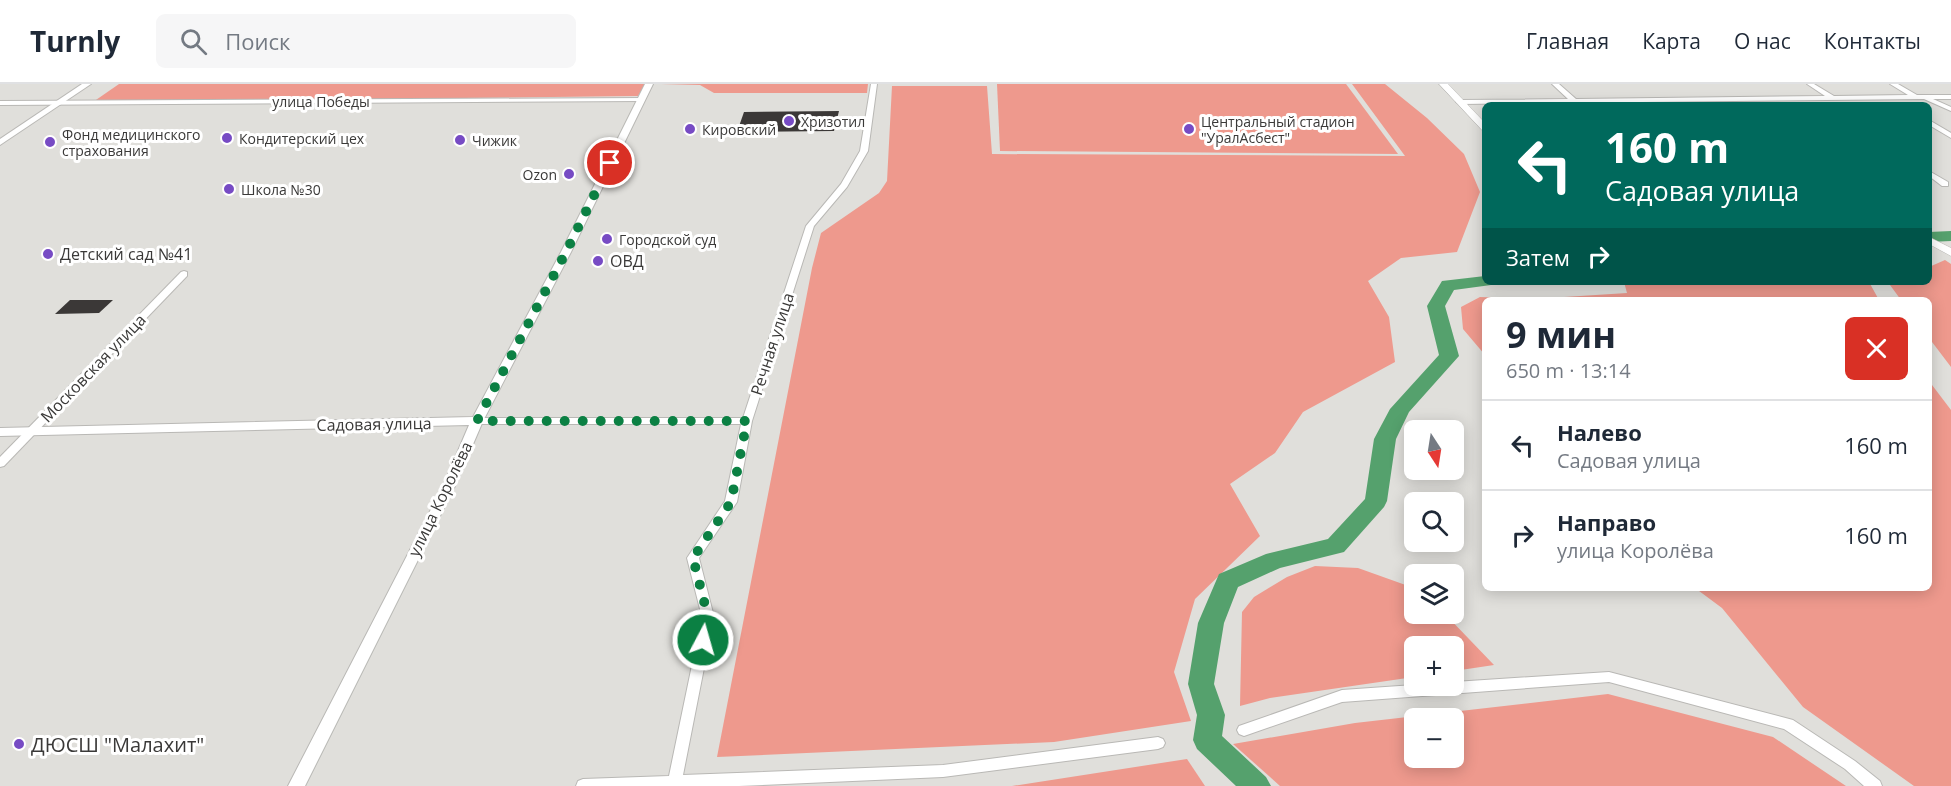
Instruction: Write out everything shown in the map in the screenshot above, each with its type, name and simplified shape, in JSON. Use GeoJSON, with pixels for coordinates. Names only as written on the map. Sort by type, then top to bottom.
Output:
{"type":"FeatureCollection","features":[{"type":"Feature","properties":{"kind":"main road"},"geometry":{"type":"LineString","coordinates":[[1443,84],[1482,125]]}},
{"type":"Feature","properties":{"kind":"main road"},"geometry":{"type":"LineString","coordinates":[[1932,242],[1946,250]]}},
{"type":"Feature","properties":{"kind":"street"},"geometry":{"type":"LineString","coordinates":[[0,143],[87,84]]}},
{"type":"Feature","properties":{"kind":"street","name":"улица Королёва"},"geometry":{"type":"LineString","coordinates":[[296,786],[449,486],[477,421],[566,252],[649,84]]}},
{"type":"Feature","properties":{"kind":"street","name":"Речная улица"},"geometry":{"type":"LineString","coordinates":[[675,783],[708,617],[693,558],[731,502],[747,421],[810,226],[844,185],[864,151],[874,84]]}},
{"type":"Feature","properties":{"kind":"street"},"geometry":{"type":"LineString","coordinates":[[1555,84],[1573,100]]}},
{"type":"Feature","properties":{"kind":"street"},"geometry":{"type":"LineString","coordinates":[[1810,84],[1832,98]]}},
{"type":"Feature","properties":{"kind":"street"},"geometry":{"type":"LineString","coordinates":[[1893,84],[1915,98]]}},
{"type":"Feature","properties":{"kind":"street"},"geometry":{"type":"LineString","coordinates":[[1688,102],[1743,99],[1951,97]]}},
{"type":"Feature","properties":{"kind":"street"},"geometry":{"type":"LineString","coordinates":[[1895,98],[1901,102]]}},
{"type":"Feature","properties":{"kind":"street"},"geometry":{"type":"LineString","coordinates":[[1924,98],[1951,109]]}},
{"type":"Feature","properties":{"kind":"street","name":"улица Победы"},"geometry":{"type":"LineString","coordinates":[[0,103],[642,99]]}},
{"type":"Feature","properties":{"kind":"street"},"geometry":{"type":"LineString","coordinates":[[1743,99],[1746,102]]}},
{"type":"Feature","properties":{"kind":"street"},"geometry":{"type":"LineString","coordinates":[[1816,99],[1821,102]]}},
{"type":"Feature","properties":{"kind":"street"},"geometry":{"type":"LineString","coordinates":[[1459,102],[1573,100],[1590,102]]}},
{"type":"Feature","properties":{"kind":"street"},"geometry":{"type":"LineString","coordinates":[[1932,124],[1951,136]]}},
{"type":"Feature","properties":{"kind":"street"},"geometry":{"type":"LineString","coordinates":[[1932,175],[1945,184]]}},
{"type":"Feature","properties":{"kind":"street","name":"Московская улица"},"geometry":{"type":"LineString","coordinates":[[0,463],[184,274]]}},
{"type":"Feature","properties":{"kind":"street","name":"Садовая улица"},"geometry":{"type":"LineString","coordinates":[[0,432],[477,421],[747,421]]}},
{"type":"Feature","properties":{"kind":"street"},"geometry":{"type":"LineString","coordinates":[[1244,730],[1342,696],[1609,677],[1788,724],[1850,765],[1875,786]]}},
{"type":"Feature","properties":{"kind":"street"},"geometry":{"type":"LineString","coordinates":[[583,786],[943,771],[1158,742]]}},
{"type":"Feature","properties":{"kind":"shaded area"},"geometry":{"type":"Polygon","coordinates":[[[119,84],[645,84],[638,96],[93,102],[119,84]]]}},
{"type":"Feature","properties":{"kind":"shaded area"},"geometry":{"type":"Polygon","coordinates":[[[661,84],[868,84],[867,93],[714,93],[700,85],[661,84]]]}},
{"type":"Feature","properties":{"kind":"shaded area","name":"Центральный стадион \"УралАсбест\""},"geometry":{"type":"Polygon","coordinates":[[[997,84],[1346,84],[1398,154],[1000,151],[997,84]]]}},
{"type":"Feature","properties":{"kind":"shaded area"},"geometry":{"type":"Polygon","coordinates":[[[1352,84],[1385,84],[1427,118],[1464,154],[1480,192],[1457,252],[1401,258],[1368,281],[1389,317],[1395,362],[1303,412],[1275,453],[1230,484],[1260,536],[1195,599],[1174,672],[1191,721],[1054,742],[717,757],[812,268],[821,233],[879,193],[887,181],[892,86],[987,86],[992,154],[1405,156],[1352,84]]]}},
{"type":"Feature","properties":{"kind":"shaded area"},"geometry":{"type":"Polygon","coordinates":[[[1945,260],[1951,264],[1951,367],[1932,342],[1932,297],[1899,297],[1890,285],[1932,285],[1932,266],[1945,260]]]}},
{"type":"Feature","properties":{"kind":"shaded area"},"geometry":{"type":"Polygon","coordinates":[[[1625,285],[1871,285],[1877,297],[1564,297],[1627,293],[1625,285]]]}},
{"type":"Feature","properties":{"kind":"shaded area"},"geometry":{"type":"Polygon","coordinates":[[[1482,297],[1482,351],[1463,329],[1461,307],[1482,297]]]}},
{"type":"Feature","properties":{"kind":"shaded area"},"geometry":{"type":"Polygon","coordinates":[[[1932,385],[1951,410],[1951,786],[1914,786],[1803,707],[1722,608],[1699,591],[1932,591],[1932,385]]]}},
{"type":"Feature","properties":{"kind":"shaded area"},"geometry":{"type":"Polygon","coordinates":[[[1315,566],[1358,568],[1404,584],[1404,624],[1455,624],[1494,665],[1464,670],[1464,636],[1404,636],[1404,678],[1270,698],[1240,706],[1242,612],[1254,597],[1287,577],[1315,566]]]}},
{"type":"Feature","properties":{"kind":"shaded area"},"geometry":{"type":"Polygon","coordinates":[[[1608,694],[1773,737],[1846,786],[1280,786],[1233,744],[1355,723],[1404,717],[1404,768],[1464,768],[1464,711],[1608,694]]]}},
{"type":"Feature","properties":{"kind":"shaded area"},"geometry":{"type":"Polygon","coordinates":[[[1187,759],[1205,786],[1012,786],[1187,759]]]}},
{"type":"Feature","properties":{"kind":"building","name":"Хризотил"},"geometry":{"type":"Polygon","coordinates":[[[839,111],[834,131],[737,132],[744,112],[839,111]]]}},
{"type":"Feature","properties":{"kind":"building"},"geometry":{"type":"Polygon","coordinates":[[[70,300],[113,300],[99,313],[55,314],[70,300]]]}},
{"type":"Feature","properties":{"kind":"waterway"},"geometry":{"type":"LineString","coordinates":[[1932,237],[1951,236]]}},
{"type":"Feature","properties":{"kind":"waterway"},"geometry":{"type":"LineString","coordinates":[[1256,786],[1207,740],[1211,715],[1201,684],[1211,623],[1228,581],[1274,560],[1336,546],[1376,501],[1385,439],[1400,409],[1449,356],[1436,306],[1448,285],[1482,281]]}},
{"type":"Feature","properties":{"kind":"place","name":"Хризотил"},"geometry":{"type":"Point","coordinates":[789,121]}},
{"type":"Feature","properties":{"kind":"place","name":"Кировский"},"geometry":{"type":"Point","coordinates":[690,129]}},
{"type":"Feature","properties":{"kind":"place","name":"Центральный стадион \"УралАсбест\""},"geometry":{"type":"Point","coordinates":[1189,129]}},
{"type":"Feature","properties":{"kind":"place","name":"Кондитерский цех"},"geometry":{"type":"Point","coordinates":[227,138]}},
{"type":"Feature","properties":{"kind":"place","name":"Чижик"},"geometry":{"type":"Point","coordinates":[460,140]}},
{"type":"Feature","properties":{"kind":"place","name":"Фонд медицинского страхования"},"geometry":{"type":"Point","coordinates":[50,142]}},
{"type":"Feature","properties":{"kind":"place","name":"Ozon"},"geometry":{"type":"Point","coordinates":[569,174]}},
{"type":"Feature","properties":{"kind":"place","name":"Школа №30"},"geometry":{"type":"Point","coordinates":[229,189]}},
{"type":"Feature","properties":{"kind":"place","name":"Городской суд"},"geometry":{"type":"Point","coordinates":[607,239]}},
{"type":"Feature","properties":{"kind":"place","name":"Детский сад №41"},"geometry":{"type":"Point","coordinates":[48,254]}},
{"type":"Feature","properties":{"kind":"place","name":"ОВД"},"geometry":{"type":"Point","coordinates":[598,261]}},
{"type":"Feature","properties":{"kind":"place","name":"ДЮСШ \"Малахит\""},"geometry":{"type":"Point","coordinates":[19,744]}},
{"type":"Feature","properties":{"kind":"route"},"geometry":{"type":"LineString","coordinates":[[610,163],[477,421],[747,421],[731,502],[693,558],[708,617],[703,640]]}}]}
